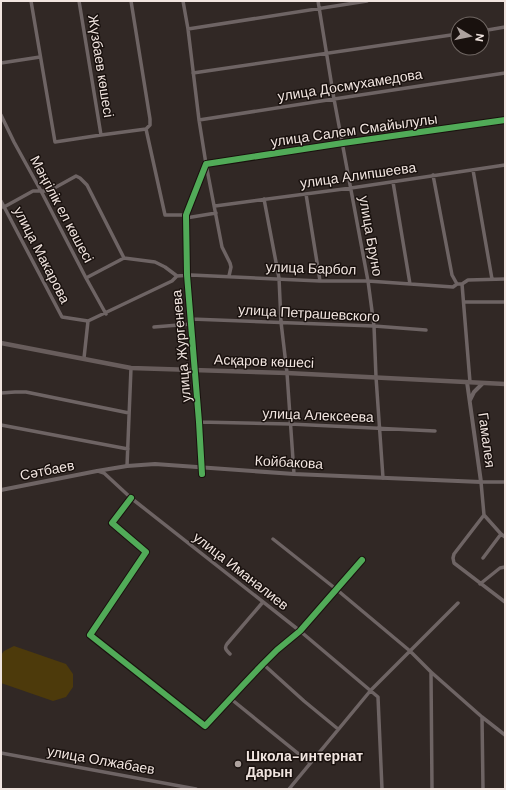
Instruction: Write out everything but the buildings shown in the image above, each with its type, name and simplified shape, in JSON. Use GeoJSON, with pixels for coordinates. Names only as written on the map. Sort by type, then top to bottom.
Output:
{"type":"FeatureCollection","features":[{"type":"Feature","properties":{"kind":"main road","name":"Асқаров көшесі"},"geometry":{"type":"LineString","coordinates":[[1,343],[131,368],[286,373],[505,384]]}},
{"type":"Feature","properties":{"kind":"street"},"geometry":{"type":"LineString","coordinates":[[31,1],[54,142],[101,134],[146,129],[150,125],[131,1]]}},
{"type":"Feature","properties":{"kind":"street","name":"Жүзбаев көшесі"},"geometry":{"type":"LineString","coordinates":[[79,1],[101,134]]}},
{"type":"Feature","properties":{"kind":"street"},"geometry":{"type":"LineString","coordinates":[[183,1],[206,164],[222,247],[230,262],[231,267],[229,276]]}},
{"type":"Feature","properties":{"kind":"street","name":"улица Бруно"},"geometry":{"type":"LineString","coordinates":[[318,1],[334,99],[368,281],[374,326],[383,478]]}},
{"type":"Feature","properties":{"kind":"street"},"geometry":{"type":"LineString","coordinates":[[188,29],[367,1]]}},
{"type":"Feature","properties":{"kind":"street"},"geometry":{"type":"LineString","coordinates":[[490,30],[505,27]]}},
{"type":"Feature","properties":{"kind":"street"},"geometry":{"type":"LineString","coordinates":[[193,73],[450,35]]}},
{"type":"Feature","properties":{"kind":"street"},"geometry":{"type":"LineString","coordinates":[[1,63],[40,57]]}},
{"type":"Feature","properties":{"kind":"street","name":"улица Досмухамедова"},"geometry":{"type":"LineString","coordinates":[[199,120],[505,73]]}},
{"type":"Feature","properties":{"kind":"street","name":"Мәңгілік ел көшесі"},"geometry":{"type":"LineString","coordinates":[[1,114],[14,142],[106,314]]}},
{"type":"Feature","properties":{"kind":"street","name":"улица Салем Смайылулы"},"geometry":{"type":"LineString","coordinates":[[206,164],[505,120]]}},
{"type":"Feature","properties":{"kind":"street"},"geometry":{"type":"LineString","coordinates":[[146,129],[165,215],[186,216],[216,213]]}},
{"type":"Feature","properties":{"kind":"street"},"geometry":{"type":"LineString","coordinates":[[186,216],[206,164]]}},
{"type":"Feature","properties":{"kind":"street","name":"улица Алипшеева"},"geometry":{"type":"LineString","coordinates":[[214,206],[393,182],[505,164]]}},
{"type":"Feature","properties":{"kind":"street"},"geometry":{"type":"LineString","coordinates":[[473,170],[492,279]]}},
{"type":"Feature","properties":{"kind":"street"},"geometry":{"type":"LineString","coordinates":[[433,175],[452,275],[457,284]]}},
{"type":"Feature","properties":{"kind":"street"},"geometry":{"type":"LineString","coordinates":[[3,207],[33,191],[49,191],[76,176],[87,185],[124,258]]}},
{"type":"Feature","properties":{"kind":"street"},"geometry":{"type":"LineString","coordinates":[[393,182],[410,284]]}},
{"type":"Feature","properties":{"kind":"street"},"geometry":{"type":"LineString","coordinates":[[306,194],[320,281]]}},
{"type":"Feature","properties":{"kind":"street"},"geometry":{"type":"LineString","coordinates":[[264,200],[279,278],[281,322],[294,474]]}},
{"type":"Feature","properties":{"kind":"street","name":"улица Макарова"},"geometry":{"type":"LineString","coordinates":[[1,201],[62,317],[88,321]]}},
{"type":"Feature","properties":{"kind":"street","name":"улица Жургенева"},"geometry":{"type":"LineString","coordinates":[[186,216],[187,275],[202,474]]}},
{"type":"Feature","properties":{"kind":"street"},"geometry":{"type":"LineString","coordinates":[[84,358],[88,321],[106,314],[127,302],[172,281],[177,276],[155,262],[124,258],[86,278]]}},
{"type":"Feature","properties":{"kind":"street","name":"улица Барбол"},"geometry":{"type":"LineString","coordinates":[[177,276],[229,276],[320,281],[368,281],[453,287],[468,280],[505,279]]}},
{"type":"Feature","properties":{"kind":"street"},"geometry":{"type":"LineString","coordinates":[[462,284],[469,382]]}},
{"type":"Feature","properties":{"kind":"street"},"geometry":{"type":"LineString","coordinates":[[464,302],[505,302]]}},
{"type":"Feature","properties":{"kind":"street","name":"улица Петрашевского"},"geometry":{"type":"LineString","coordinates":[[191,319],[374,326],[426,330]]}},
{"type":"Feature","properties":{"kind":"street"},"geometry":{"type":"LineString","coordinates":[[154,328],[191,324]]}},
{"type":"Feature","properties":{"kind":"street"},"geometry":{"type":"LineString","coordinates":[[127,466],[131,368]]}},
{"type":"Feature","properties":{"kind":"street","name":"Гамалея"},"geometry":{"type":"LineString","coordinates":[[469,382],[470,401],[481,482]]}},
{"type":"Feature","properties":{"kind":"street"},"geometry":{"type":"LineString","coordinates":[[470,401],[474,392],[483,383]]}},
{"type":"Feature","properties":{"kind":"street"},"geometry":{"type":"LineString","coordinates":[[1,393],[26,392],[129,413]]}},
{"type":"Feature","properties":{"kind":"street","name":"улица Алексеева"},"geometry":{"type":"LineString","coordinates":[[199,422],[290,424],[435,431]]}},
{"type":"Feature","properties":{"kind":"street"},"geometry":{"type":"LineString","coordinates":[[1,425],[128,449]]}},
{"type":"Feature","properties":{"kind":"street","name":"Койбакова"},"geometry":{"type":"LineString","coordinates":[[97,471],[127,466],[154,464],[294,474],[481,482]]}},
{"type":"Feature","properties":{"kind":"street","name":"Сәтбаев"},"geometry":{"type":"LineString","coordinates":[[1,490],[97,471]]}},
{"type":"Feature","properties":{"kind":"street","name":"улица Иманалиев"},"geometry":{"type":"LineString","coordinates":[[97,471],[104,473],[131,498],[300,631],[371,690]]}},
{"type":"Feature","properties":{"kind":"street"},"geometry":{"type":"LineString","coordinates":[[505,482],[481,482],[484,515],[505,537]]}},
{"type":"Feature","properties":{"kind":"street"},"geometry":{"type":"LineString","coordinates":[[131,498],[112,523],[146,552],[90,635],[205,726],[263,664],[300,631],[362,560]]}},
{"type":"Feature","properties":{"kind":"street"},"geometry":{"type":"LineString","coordinates":[[484,515],[454,554],[454,563],[505,602]]}},
{"type":"Feature","properties":{"kind":"street"},"geometry":{"type":"LineString","coordinates":[[483,558],[501,534]]}},
{"type":"Feature","properties":{"kind":"street"},"geometry":{"type":"LineString","coordinates":[[272,539],[336,589],[410,651],[431,672],[482,717],[505,735]]}},
{"type":"Feature","properties":{"kind":"street"},"geometry":{"type":"LineString","coordinates":[[480,584],[500,568],[505,567]]}},
{"type":"Feature","properties":{"kind":"street"},"geometry":{"type":"LineString","coordinates":[[230,654],[226,650],[227,644],[263,602]]}},
{"type":"Feature","properties":{"kind":"street"},"geometry":{"type":"LineString","coordinates":[[289,789],[371,690],[458,604]]}},
{"type":"Feature","properties":{"kind":"street"},"geometry":{"type":"LineString","coordinates":[[263,664],[338,729]]}},
{"type":"Feature","properties":{"kind":"street"},"geometry":{"type":"LineString","coordinates":[[431,672],[432,789]]}},
{"type":"Feature","properties":{"kind":"street"},"geometry":{"type":"LineString","coordinates":[[371,690],[378,697],[382,789]]}},
{"type":"Feature","properties":{"kind":"street"},"geometry":{"type":"LineString","coordinates":[[231,699],[310,763]]}},
{"type":"Feature","properties":{"kind":"street"},"geometry":{"type":"LineString","coordinates":[[482,717],[483,789]]}},
{"type":"Feature","properties":{"kind":"street","name":"улица Олжабаев"},"geometry":{"type":"LineString","coordinates":[[1,753],[196,789]]}},
{"type":"Feature","properties":{"kind":"shaded area"},"geometry":{"type":"Polygon","coordinates":[[[14,646],[66,664],[73,674],[73,687],[66,697],[53,701],[1,683],[1,655],[4,651],[14,646]]]}},
{"type":"Feature","properties":{"kind":"cycle path"},"geometry":{"type":"LineString","coordinates":[[202,474],[187,275],[186,215],[206,164],[505,120]]}},
{"type":"Feature","properties":{"kind":"cycle path"},"geometry":{"type":"LineString","coordinates":[[131,498],[112,523],[146,552],[90,635],[205,726],[263,664],[300,631],[362,560]]}},
{"type":"Feature","properties":{"kind":"place","name":"Школа-интернат Дарын"},"geometry":{"type":"Point","coordinates":[238,764]}}]}
